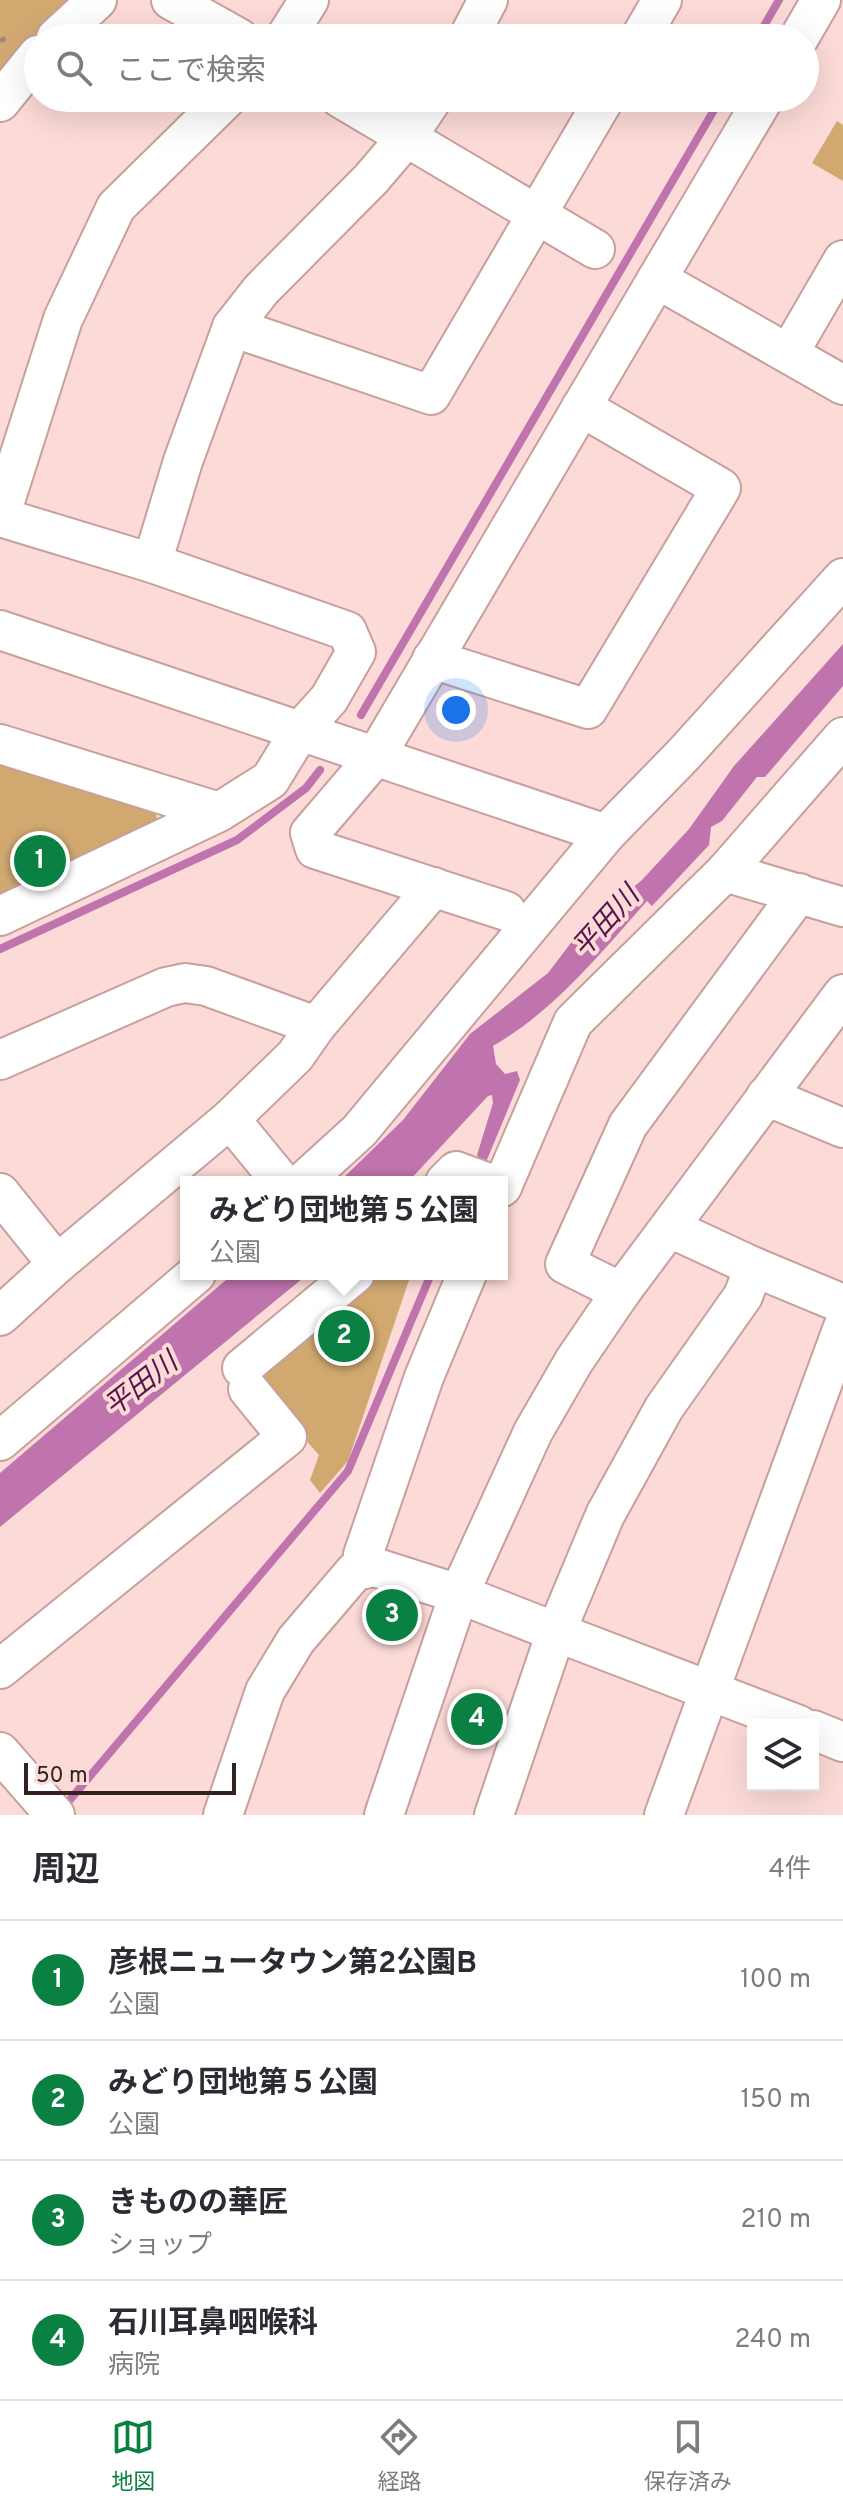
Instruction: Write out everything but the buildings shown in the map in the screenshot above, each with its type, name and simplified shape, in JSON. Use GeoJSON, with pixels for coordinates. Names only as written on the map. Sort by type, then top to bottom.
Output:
{"type":"FeatureCollection","features":[{"type":"Feature","properties":{"kind":"street"},"geometry":{"type":"LineString","coordinates":[[71,24],[97,0]]}},
{"type":"Feature","properties":{"kind":"street"},"geometry":{"type":"LineString","coordinates":[[171,0],[214,24]]}},
{"type":"Feature","properties":{"kind":"street"},"geometry":{"type":"LineString","coordinates":[[294,24],[309,0]]}},
{"type":"Feature","properties":{"kind":"street"},"geometry":{"type":"LineString","coordinates":[[475,24],[488,0]]}},
{"type":"Feature","properties":{"kind":"street"},"geometry":{"type":"LineString","coordinates":[[648,24],[662,0]]}},
{"type":"Feature","properties":{"kind":"street"},"geometry":{"type":"LineString","coordinates":[[807,24],[821,0]]}},
{"type":"Feature","properties":{"kind":"street"},"geometry":{"type":"LineString","coordinates":[[0,102],[24,72]]}},
{"type":"Feature","properties":{"kind":"street"},"geometry":{"type":"LineString","coordinates":[[0,916],[219,812],[270,780],[300,731],[329,699],[356,652],[347,631],[152,563],[0,517],[63,319],[116,207],[213,112]]}},
{"type":"Feature","properties":{"kind":"street"},"geometry":{"type":"LineString","coordinates":[[363,112],[595,249]]}},
{"type":"Feature","properties":{"kind":"street"},"geometry":{"type":"LineString","coordinates":[[152,563],[183,461],[232,327],[261,290],[371,179],[424,112]]}},
{"type":"Feature","properties":{"kind":"street"},"geometry":{"type":"LineString","coordinates":[[232,327],[431,395],[597,112]]}},
{"type":"Feature","properties":{"kind":"street"},"geometry":{"type":"LineString","coordinates":[[506,911],[315,849],[310,833],[376,756],[756,112]]}},
{"type":"Feature","properties":{"kind":"street"},"geometry":{"type":"LineString","coordinates":[[789,353],[843,260]]}},
{"type":"Feature","properties":{"kind":"street"},"geometry":{"type":"LineString","coordinates":[[657,279],[843,385]]}},
{"type":"Feature","properties":{"kind":"street"},"geometry":{"type":"LineString","coordinates":[[432,659],[588,709],[721,488],[581,407]]}},
{"type":"Feature","properties":{"kind":"street"},"geometry":{"type":"LineString","coordinates":[[299,1176],[359,1131],[606,834],[684,754],[843,578]]}},
{"type":"Feature","properties":{"kind":"street"},"geometry":{"type":"LineString","coordinates":[[0,630],[606,834]]}},
{"type":"Feature","properties":{"kind":"street"},"geometry":{"type":"LineString","coordinates":[[487,1176],[573,1022],[725,872],[843,737]]}},
{"type":"Feature","properties":{"kind":"street"},"geometry":{"type":"LineString","coordinates":[[0,744],[219,812]]}},
{"type":"Feature","properties":{"kind":"street"},"geometry":{"type":"LineString","coordinates":[[725,872],[843,907]]}},
{"type":"Feature","properties":{"kind":"street"},"geometry":{"type":"LineString","coordinates":[[0,1316],[57,1264],[230,1119],[295,1056],[316,1026],[434,887]]}},
{"type":"Feature","properties":{"kind":"street"},"geometry":{"type":"LineString","coordinates":[[621,1292],[565,1264],[628,1125],[799,893]]}},
{"type":"Feature","properties":{"kind":"street"},"geometry":{"type":"LineString","coordinates":[[0,1060],[166,987],[185,983],[206,986],[316,1026]]}},
{"type":"Feature","properties":{"kind":"street"},"geometry":{"type":"LineString","coordinates":[[384,1815],[459,1594],[533,1432],[574,1361],[621,1292],[843,994]]}},
{"type":"Feature","properties":{"kind":"street"},"geometry":{"type":"LineString","coordinates":[[766,1096],[843,1128]]}},
{"type":"Feature","properties":{"kind":"street"},"geometry":{"type":"LineString","coordinates":[[230,1119],[287,1176]]}},
{"type":"Feature","properties":{"kind":"street"},"geometry":{"type":"LineString","coordinates":[[0,1193],[57,1264]]}},
{"type":"Feature","properties":{"kind":"street"},"geometry":{"type":"LineString","coordinates":[[670,1228],[843,1304]]}},
{"type":"Feature","properties":{"kind":"street"},"geometry":{"type":"LineString","coordinates":[[494,1815],[556,1632],[605,1515],[664,1408],[743,1296],[754,1267]]}},
{"type":"Feature","properties":{"kind":"street"},"geometry":{"type":"LineString","coordinates":[[0,1441],[189,1280]]}},
{"type":"Feature","properties":{"kind":"street"},"geometry":{"type":"LineString","coordinates":[[0,1669],[287,1437],[245,1379],[349,1280]]}},
{"type":"Feature","properties":{"kind":"street"},"geometry":{"type":"LineString","coordinates":[[365,1569],[363,1555],[419,1392],[465,1280]]}},
{"type":"Feature","properties":{"kind":"street"},"geometry":{"type":"LineString","coordinates":[[664,1815],[843,1327]]}},
{"type":"Feature","properties":{"kind":"street"},"geometry":{"type":"LineString","coordinates":[[223,1815],[265,1691],[296,1640],[355,1571],[374,1567],[459,1594],[784,1719]]}},
{"type":"Feature","properties":{"kind":"street"},"geometry":{"type":"LineString","coordinates":[[819,1732],[843,1742]]}},
{"type":"Feature","properties":{"kind":"street"},"geometry":{"type":"LineString","coordinates":[[3,1761],[53,1812]]}},
{"type":"Feature","properties":{"kind":"shaded area"},"geometry":{"type":"Polygon","coordinates":[[[0,0],[71,0],[49,24],[24,24],[24,50],[0,76],[0,0]]]}},
{"type":"Feature","properties":{"kind":"shaded area"},"geometry":{"type":"Polygon","coordinates":[[[837,121],[843,125],[843,181],[812,163],[837,121]]]}},
{"type":"Feature","properties":{"kind":"shaded area"},"geometry":{"type":"Polygon","coordinates":[[[0,763],[156,814],[158,825],[0,898],[0,763]]]}},
{"type":"Feature","properties":{"kind":"shaded area"},"geometry":{"type":"Polygon","coordinates":[[[360,1280],[409,1280],[348,1461],[320,1493],[310,1480],[319,1455],[250,1377],[360,1280]]]}},
{"type":"Feature","properties":{"kind":"water","name":"平田川"},"geometry":{"type":"Polygon","coordinates":[[[843,644],[843,686],[765,777],[757,777],[722,821],[711,827],[709,845],[652,906],[647,901],[557,998],[493,1046],[496,1064],[505,1074],[517,1071],[520,1080],[484,1167],[477,1155],[493,1103],[492,1095],[414,1176],[345,1176],[403,1120],[470,1034],[548,973],[580,931],[642,880],[689,829],[734,766],[843,644]]]}},
{"type":"Feature","properties":{"kind":"water","name":"平田川"},"geometry":{"type":"Polygon","coordinates":[[[226,1280],[301,1280],[0,1527],[0,1473],[226,1280]]]}},
{"type":"Feature","properties":{"kind":"waterway"},"geometry":{"type":"LineString","coordinates":[[765,24],[779,0]]}},
{"type":"Feature","properties":{"kind":"waterway"},"geometry":{"type":"LineString","coordinates":[[361,715],[713,112]]}},
{"type":"Feature","properties":{"kind":"waterway"},"geometry":{"type":"LineString","coordinates":[[0,949],[237,840],[306,788],[320,770]]}},
{"type":"Feature","properties":{"kind":"waterway"},"geometry":{"type":"LineString","coordinates":[[63,1808],[348,1471],[428,1280]]}},
{"type":"Feature","properties":{"kind":"place","name":"彦根ニュータウン第2公園B"},"geometry":{"type":"Point","coordinates":[40,861]}},
{"type":"Feature","properties":{"kind":"place","name":"みどり団地第５公園"},"geometry":{"type":"Point","coordinates":[344,1336]}},
{"type":"Feature","properties":{"kind":"place","name":"きものの華匠"},"geometry":{"type":"Point","coordinates":[392,1615]}},
{"type":"Feature","properties":{"kind":"place","name":"石川耳鼻咽喉科"},"geometry":{"type":"Point","coordinates":[477,1719]}}]}
